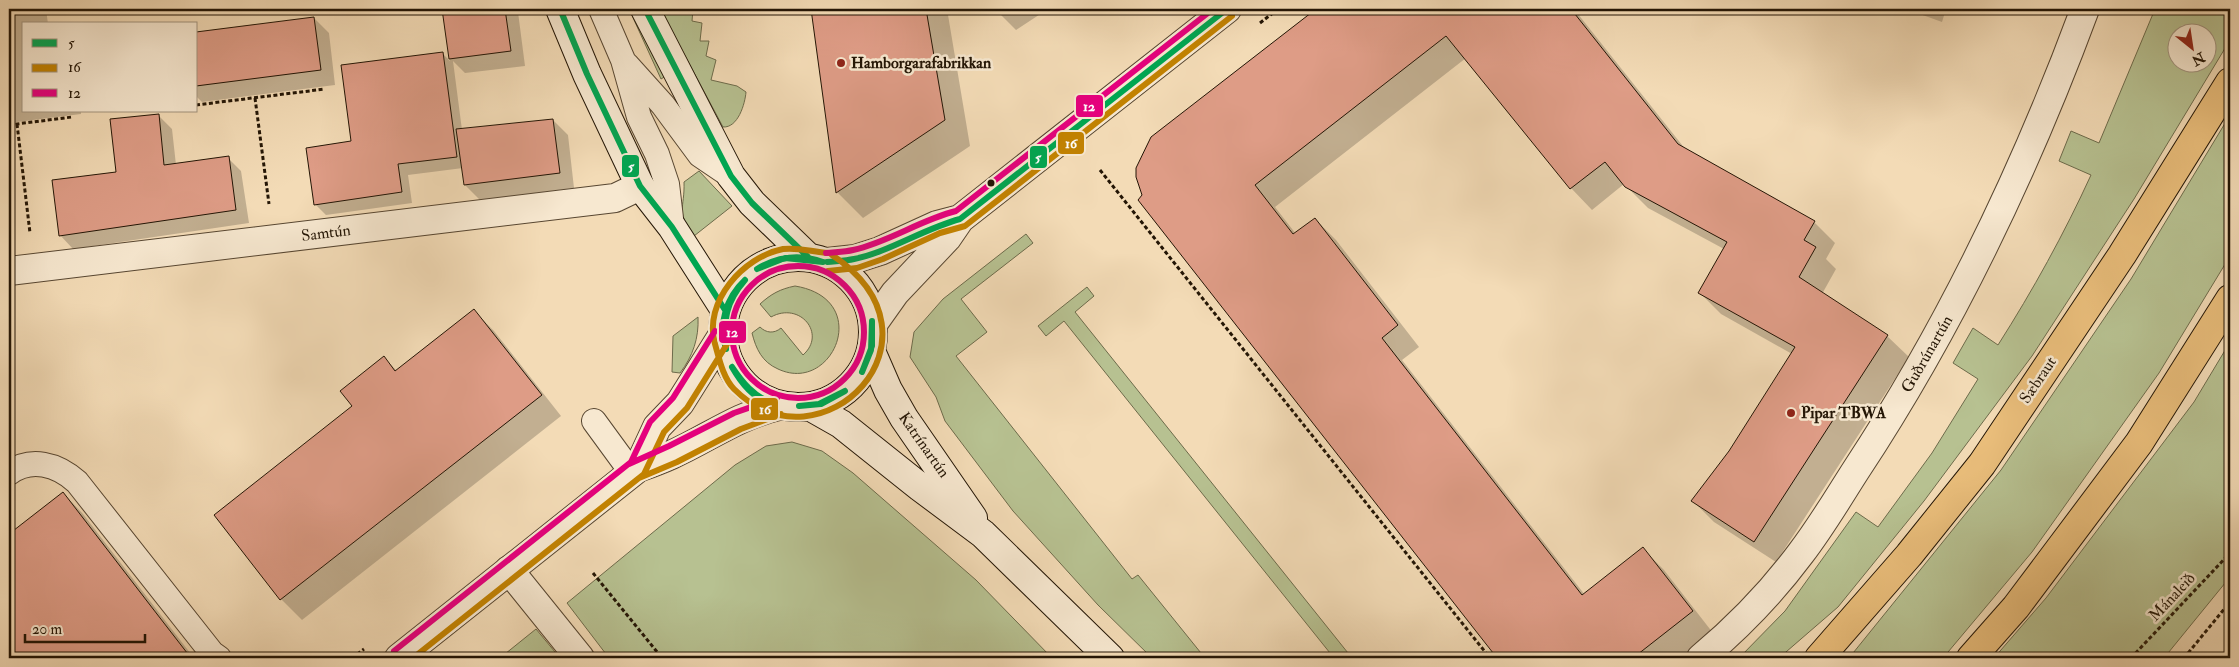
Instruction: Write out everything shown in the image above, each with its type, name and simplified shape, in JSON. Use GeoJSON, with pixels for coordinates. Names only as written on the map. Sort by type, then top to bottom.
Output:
{"type":"FeatureCollection","features":[{"type":"Feature","properties":{"kind":"main road","name":"Sæbraut"},"geometry":{"type":"LineString","coordinates":[[1820,658],[1910,555],[1982,464],[2122,255],[2230,82]]}},
{"type":"Feature","properties":{"kind":"main road"},"geometry":{"type":"LineString","coordinates":[[1971,658],[2016,607],[2140,444],[2230,299]]}},
{"type":"Feature","properties":{"kind":"street"},"geometry":{"type":"LineString","coordinates":[[560,9],[587,74],[640,186],[672,227],[724,323],[727,359],[739,380],[757,396],[779,406]]}},
{"type":"Feature","properties":{"kind":"street"},"geometry":{"type":"LineString","coordinates":[[399,658],[635,470],[671,455],[738,419],[757,411],[779,406],[811,407],[832,400],[849,388],[863,371],[871,351],[873,324],[868,304],[858,287],[844,272],[817,260],[752,203],[731,176],[645,9]]}},
{"type":"Feature","properties":{"kind":"street"},"geometry":{"type":"LineString","coordinates":[[873,324],[895,293],[947,238],[960,219],[1227,9]]}},
{"type":"Feature","properties":{"kind":"street","name":"Guðrúnartún"},"geometry":{"type":"LineString","coordinates":[[1701,658],[1761,601],[1801,554],[1883,429],[1923,363],[1970,278],[2008,200],[2049,105],[2085,9]]}},
{"type":"Feature","properties":{"kind":"street","name":"Samtún"},"geometry":{"type":"LineString","coordinates":[[22,270],[615,198],[640,186]]}},
{"type":"Feature","properties":{"kind":"street"},"geometry":{"type":"LineString","coordinates":[[635,470],[657,427],[680,402],[724,323],[735,290],[749,274],[767,263],[787,257],[817,260],[854,258],[880,250],[937,225],[960,219]]}},
{"type":"Feature","properties":{"kind":"street","name":"Katrínartún"},"geometry":{"type":"LineString","coordinates":[[871,351],[888,390],[904,418],[983,534]]}},
{"type":"Feature","properties":{"kind":"street","name":"Katrínartún"},"geometry":{"type":"LineString","coordinates":[[811,407],[842,424],[920,487],[983,534],[1110,658]]}},
{"type":"Feature","properties":{"kind":"street"},"geometry":{"type":"LineString","coordinates":[[509,570],[580,658]]}},
{"type":"Feature","properties":{"kind":"lane"},"geometry":{"type":"LineString","coordinates":[[601,9],[623,60],[639,117],[657,154],[667,184],[672,227]]}},
{"type":"Feature","properties":{"kind":"lane"},"geometry":{"type":"LineString","coordinates":[[623,60],[663,105],[700,155],[731,176]]}},
{"type":"Feature","properties":{"kind":"lane"},"geometry":{"type":"LineString","coordinates":[[594,422],[635,470]]}},
{"type":"Feature","properties":{"kind":"lane"},"geometry":{"type":"LineString","coordinates":[[9,473],[24,465],[39,464],[53,466],[66,472],[77,482],[212,653],[219,658]]}},
{"type":"Feature","properties":{"kind":"path"},"geometry":{"type":"LineString","coordinates":[[198,105],[325,89]]}},
{"type":"Feature","properties":{"kind":"path"},"geometry":{"type":"LineString","coordinates":[[255,98],[273,240]]}},
{"type":"Feature","properties":{"kind":"path"},"geometry":{"type":"LineString","coordinates":[[9,125],[72,117]]}},
{"type":"Feature","properties":{"kind":"path"},"geometry":{"type":"LineString","coordinates":[[17,124],[22,270]]}},
{"type":"Feature","properties":{"kind":"path"},"geometry":{"type":"LineString","coordinates":[[1100,170],[1490,658]]}},
{"type":"Feature","properties":{"kind":"path","name":"Mánaleið"},"geometry":{"type":"LineString","coordinates":[[2131,658],[2230,552]]}},
{"type":"Feature","properties":{"kind":"path"},"geometry":{"type":"LineString","coordinates":[[593,573],[662,658]]}},
{"type":"Feature","properties":{"kind":"path"},"geometry":{"type":"LineString","coordinates":[[2184,658],[2230,602]]}},
{"type":"Feature","properties":{"kind":"green space"},"geometry":{"type":"Polygon","coordinates":[[[629,9],[636,9],[666,76],[661,79],[629,9]]]}},
{"type":"Feature","properties":{"kind":"green space"},"geometry":{"type":"Polygon","coordinates":[[[660,9],[693,9],[692,21],[702,23],[700,41],[709,41],[706,56],[716,60],[711,80],[737,86],[746,92],[740,114],[733,124],[723,127],[660,9]]]}},
{"type":"Feature","properties":{"kind":"green space"},"geometry":{"type":"Polygon","coordinates":[[[2155,9],[2230,9],[2230,40],[2216,63],[2216,22],[2166,22],[2166,72],[2211,72],[2134,199],[2032,356],[1924,501],[1838,607],[1779,658],[1739,658],[1785,611],[1856,512],[1878,527],[1932,453],[1978,379],[1953,363],[1973,328],[1998,345],[2048,262],[2091,175],[2059,161],[2071,131],[2099,143],[2155,9]]]}},
{"type":"Feature","properties":{"kind":"green space"},"geometry":{"type":"Polygon","coordinates":[[[2230,115],[2230,256],[2159,373],[2032,552],[1943,658],[1849,658],[2001,470],[2131,279],[2230,115]]]}},
{"type":"Feature","properties":{"kind":"green space"},"geometry":{"type":"Polygon","coordinates":[[[699,171],[732,206],[694,236],[688,228],[682,210],[684,182],[699,171]]]}},
{"type":"Feature","properties":{"kind":"green space"},"geometry":{"type":"Polygon","coordinates":[[[1026,234],[1033,243],[961,299],[987,332],[956,356],[1132,579],[1138,575],[1205,658],[1152,658],[1098,605],[1013,511],[945,421],[936,397],[910,357],[914,332],[943,299],[1026,234]]]}},
{"type":"Feature","properties":{"kind":"green space"},"geometry":{"type":"Polygon","coordinates":[[[795,286],[819,294],[833,308],[839,325],[837,342],[828,358],[815,369],[798,373],[778,369],[768,363],[758,350],[752,333],[760,327],[770,332],[781,328],[803,355],[810,347],[812,338],[807,322],[800,316],[792,313],[782,313],[771,317],[760,304],[776,292],[795,286]]]}},
{"type":"Feature","properties":{"kind":"green space"},"geometry":{"type":"Polygon","coordinates":[[[1087,287],[1094,296],[1075,312],[1352,658],[1334,658],[1064,321],[1046,336],[1038,326],[1087,287]]]}},
{"type":"Feature","properties":{"kind":"green space"},"geometry":{"type":"Polygon","coordinates":[[[698,317],[696,339],[692,353],[680,373],[672,372],[673,336],[698,317]]]}},
{"type":"Feature","properties":{"kind":"green space"},"geometry":{"type":"Polygon","coordinates":[[[2230,342],[2230,577],[2164,658],[1994,658],[2046,598],[2194,402],[2230,342]]]}},
{"type":"Feature","properties":{"kind":"green space"},"geometry":{"type":"Polygon","coordinates":[[[792,442],[822,451],[853,473],[976,580],[1052,658],[609,658],[567,603],[735,465],[766,446],[792,442]]]}},
{"type":"Feature","properties":{"kind":"green space"},"geometry":{"type":"Polygon","coordinates":[[[536,629],[560,658],[500,658],[536,629]]]}},
{"type":"Feature","properties":{"kind":"building"},"geometry":{"type":"Polygon","coordinates":[[[442,9],[505,9],[511,51],[449,59],[442,9]]]}},
{"type":"Feature","properties":{"kind":"building"},"geometry":{"type":"Polygon","coordinates":[[[811,9],[926,9],[945,120],[836,193],[811,9]]]}},
{"type":"Feature","properties":{"kind":"building"},"geometry":{"type":"Polygon","coordinates":[[[1316,9],[1571,9],[1678,144],[1815,221],[1804,240],[1816,247],[1799,277],[1888,335],[1754,542],[1691,501],[1729,451],[1795,347],[1698,293],[1727,242],[1625,187],[1605,162],[1570,189],[1446,36],[1255,185],[1293,234],[1315,218],[1398,325],[1382,338],[1582,595],[1643,547],[1693,611],[1633,658],[1497,658],[1138,200],[1142,195],[1136,177],[1136,168],[1151,137],[1316,9]]]}},
{"type":"Feature","properties":{"kind":"building"},"geometry":{"type":"Polygon","coordinates":[[[314,17],[321,70],[198,86],[198,32],[314,17]]]}},
{"type":"Feature","properties":{"kind":"building"},"geometry":{"type":"Polygon","coordinates":[[[443,52],[457,157],[398,164],[402,192],[314,205],[306,148],[351,141],[341,65],[443,52]]]}},
{"type":"Feature","properties":{"kind":"building"},"geometry":{"type":"Polygon","coordinates":[[[159,114],[164,165],[229,156],[236,210],[59,236],[52,180],[116,172],[110,119],[159,114]]]}},
{"type":"Feature","properties":{"kind":"building"},"geometry":{"type":"Polygon","coordinates":[[[553,119],[560,173],[464,185],[456,129],[553,119]]]}},
{"type":"Feature","properties":{"kind":"building"},"geometry":{"type":"Polygon","coordinates":[[[474,309],[542,395],[280,600],[214,515],[352,406],[340,391],[384,356],[395,371],[474,309]]]}},
{"type":"Feature","properties":{"kind":"building"},"geometry":{"type":"Polygon","coordinates":[[[63,492],[191,658],[9,658],[9,534],[63,492]]]}},
{"type":"Feature","properties":{"kind":"transit line","name":"5"},"geometry":{"type":"LineString","coordinates":[[560,9],[587,74],[640,186],[672,227],[725,310]]}},
{"type":"Feature","properties":{"kind":"transit line","name":"5"},"geometry":{"type":"LineString","coordinates":[[645,9],[731,176],[752,203],[808,257]]}},
{"type":"Feature","properties":{"kind":"transit line","name":"12"},"geometry":{"type":"LineString","coordinates":[[826,253],[850,251],[866,246],[956,211],[1213,9]]}},
{"type":"Feature","properties":{"kind":"transit line","name":"5"},"geometry":{"type":"LineString","coordinates":[[827,262],[851,260],[867,256],[933,228],[960,219],[1227,9]]}},
{"type":"Feature","properties":{"kind":"transit line","name":"16"},"geometry":{"type":"LineString","coordinates":[[828,271],[857,268],[883,259],[940,233],[965,226],[1232,16]]}},
{"type":"Feature","properties":{"kind":"transit line","name":"16"},"geometry":{"type":"LineString","coordinates":[[828,253],[800,249],[783,249],[754,261],[729,284],[715,313],[713,328],[715,344],[727,379],[734,389],[768,412],[804,416],[836,407],[862,386],[879,357],[882,323],[867,288],[832,255]]}},
{"type":"Feature","properties":{"kind":"transit line","name":"5"},"geometry":{"type":"LineString","coordinates":[[757,269],[785,258],[823,262]]}},
{"type":"Feature","properties":{"kind":"transit line","name":"5"},"geometry":{"type":"LineString","coordinates":[[757,269],[781,259],[789,258],[806,258],[823,262]]}},
{"type":"Feature","properties":{"kind":"transit line","name":"12"},"geometry":{"type":"LineString","coordinates":[[798,266],[823,271],[844,286],[859,307],[864,332],[859,357],[844,378],[823,393],[798,398],[773,393],[752,378],[737,357],[732,332],[737,307],[752,286],[773,271],[798,266]]}},
{"type":"Feature","properties":{"kind":"transit line","name":"5"},"geometry":{"type":"LineString","coordinates":[[726,349],[723,330],[725,312],[733,295],[745,280]]}},
{"type":"Feature","properties":{"kind":"transit line","name":"5"},"geometry":{"type":"LineString","coordinates":[[726,349],[725,329],[727,312],[733,296],[745,280]]}},
{"type":"Feature","properties":{"kind":"transit line","name":"5"},"geometry":{"type":"LineString","coordinates":[[862,372],[871,350],[872,321]]}},
{"type":"Feature","properties":{"kind":"transit line","name":"5"},"geometry":{"type":"LineString","coordinates":[[862,372],[872,346],[872,321]]}},
{"type":"Feature","properties":{"kind":"transit line","name":"12"},"geometry":{"type":"LineString","coordinates":[[394,651],[631,462],[650,422],[673,398],[715,331]]}},
{"type":"Feature","properties":{"kind":"transit line","name":"16"},"geometry":{"type":"LineString","coordinates":[[413,658],[644,474],[664,432],[687,408],[729,341]]}},
{"type":"Feature","properties":{"kind":"transit line","name":"5"},"geometry":{"type":"LineString","coordinates":[[732,367],[759,397],[771,402]]}},
{"type":"Feature","properties":{"kind":"transit line","name":"5"},"geometry":{"type":"LineString","coordinates":[[732,367],[743,384],[753,394],[771,402]]}},
{"type":"Feature","properties":{"kind":"transit line","name":"5"},"geometry":{"type":"LineString","coordinates":[[799,406],[821,404],[845,391]]}},
{"type":"Feature","properties":{"kind":"transit line","name":"5"},"geometry":{"type":"LineString","coordinates":[[799,406],[819,404],[845,391]]}},
{"type":"Feature","properties":{"kind":"transit line","name":"12"},"geometry":{"type":"LineString","coordinates":[[629,464],[734,413],[777,398]]}},
{"type":"Feature","properties":{"kind":"transit line","name":"16"},"geometry":{"type":"LineString","coordinates":[[639,478],[677,462],[741,429],[781,414]]}},
{"type":"Feature","properties":{"kind":"place","name":"Hamborgarafabrikkan"},"geometry":{"type":"Point","coordinates":[841,63]}},
{"type":"Feature","properties":{"kind":"place","name":"Pipar TBWA"},"geometry":{"type":"Point","coordinates":[1791,413]}}]}
